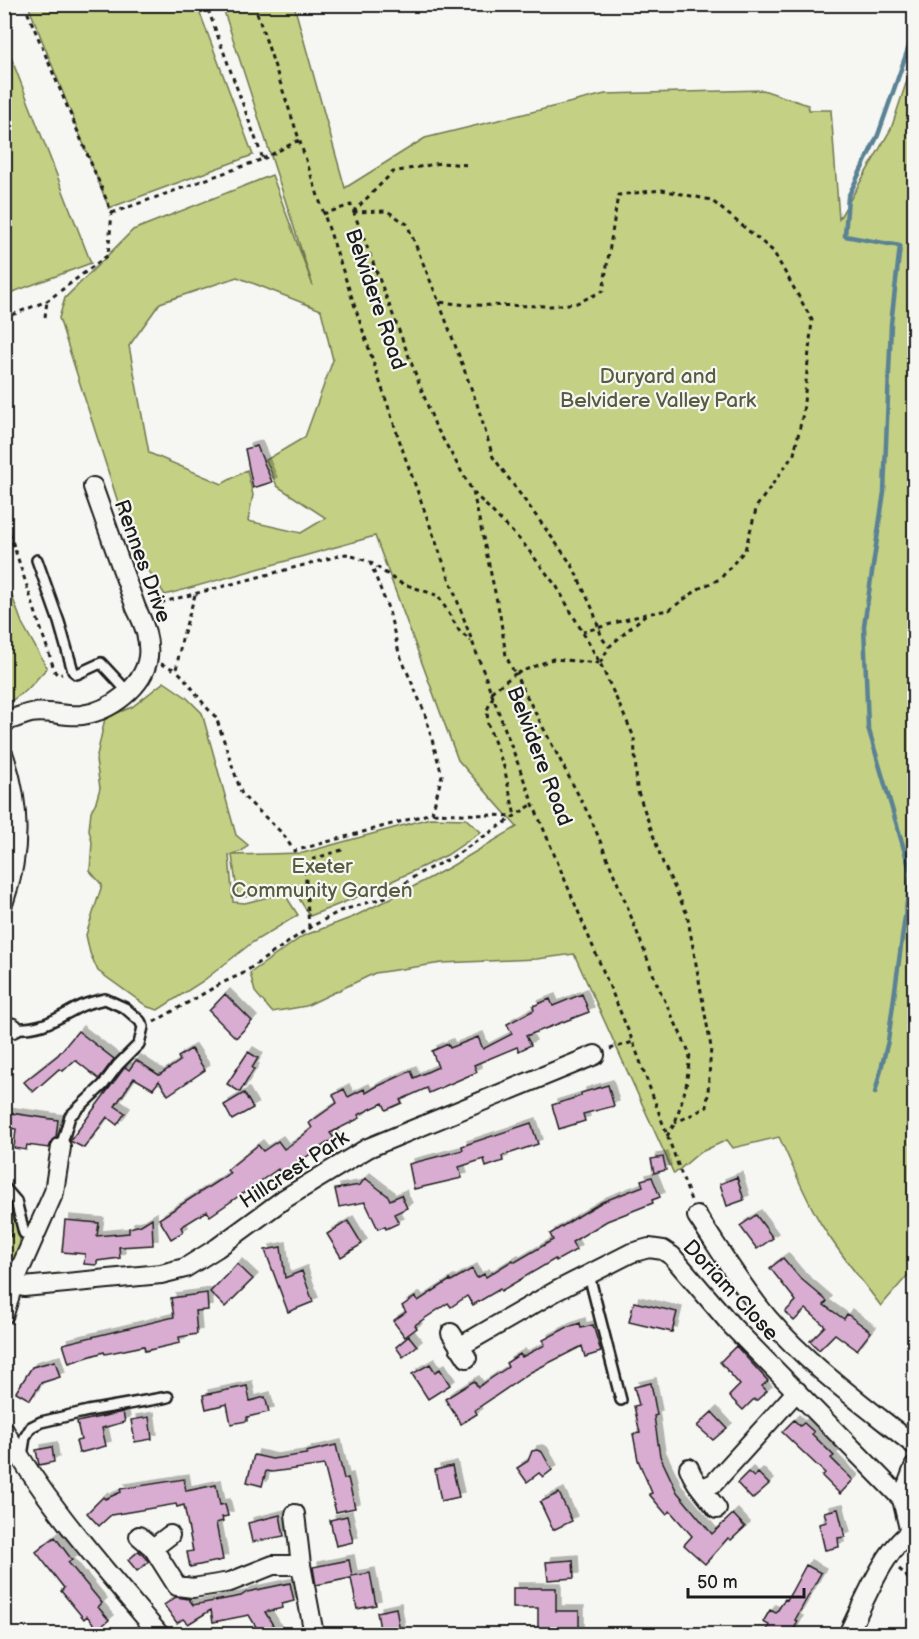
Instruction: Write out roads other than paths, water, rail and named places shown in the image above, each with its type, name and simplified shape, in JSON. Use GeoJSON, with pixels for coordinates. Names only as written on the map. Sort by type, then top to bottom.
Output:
{"type":"FeatureCollection","features":[{"type":"Feature","properties":{"kind":"street","name":"Rennes Drive"},"geometry":{"type":"LineString","coordinates":[[4,722],[31,713],[68,715],[94,712],[119,700],[128,692],[145,668],[148,657],[146,627],[136,608],[93,488]]}},
{"type":"Feature","properties":{"kind":"street"},"geometry":{"type":"LineString","coordinates":[[4,756],[13,787],[17,833],[16,858],[4,901]]}},
{"type":"Feature","properties":{"kind":"street","name":"Hillcrest Park"},"geometry":{"type":"LineString","coordinates":[[14,1285],[24,1287],[161,1274],[185,1268],[217,1248],[284,1199],[368,1148],[595,1055]]}},
{"type":"Feature","properties":{"kind":"street"},"geometry":{"type":"LineString","coordinates":[[4,1314],[54,1192],[61,1147]]}},
{"type":"Feature","properties":{"kind":"street"},"geometry":{"type":"LineString","coordinates":[[697,1215],[741,1284],[769,1319],[814,1364],[915,1445]]}},
{"type":"Feature","properties":{"kind":"street","name":"Doriam Close"},"geometry":{"type":"LineString","coordinates":[[459,1346],[631,1253],[649,1248],[663,1250],[672,1256],[732,1326],[902,1499]]}},
{"type":"Feature","properties":{"kind":"street"},"geometry":{"type":"LineString","coordinates":[[703,1488],[714,1483],[797,1391]]}},
{"type":"Feature","properties":{"kind":"street"},"geometry":{"type":"LineString","coordinates":[[4,1430],[22,1461],[69,1526],[159,1635]]}},
{"type":"Feature","properties":{"kind":"street"},"geometry":{"type":"LineString","coordinates":[[848,1635],[886,1560],[895,1547],[912,1532],[902,1499],[915,1467]]}},
{"type":"Feature","properties":{"kind":"street"},"geometry":{"type":"LineString","coordinates":[[689,1468],[693,1479],[703,1488],[717,1509]]}},
{"type":"Feature","properties":{"kind":"street"},"geometry":{"type":"LineString","coordinates":[[295,1514],[301,1565],[313,1629],[311,1635]]}},
{"type":"Feature","properties":{"kind":"street"},"geometry":{"type":"LineString","coordinates":[[153,1548],[170,1535]]}},
{"type":"Feature","properties":{"kind":"street"},"geometry":{"type":"LineString","coordinates":[[139,1536],[153,1548],[177,1586],[193,1588],[230,1582],[273,1565],[301,1565]]}},
{"type":"Feature","properties":{"kind":"lane"},"geometry":{"type":"LineString","coordinates":[[37,560],[73,671],[77,674],[100,663],[128,692]]}},
{"type":"Feature","properties":{"kind":"lane"},"geometry":{"type":"LineString","coordinates":[[9,1027],[25,1029],[49,1024],[78,1007],[105,999],[126,1008],[140,1021],[142,1027],[139,1044],[118,1065],[104,1084],[70,1116],[61,1147]]}},
{"type":"Feature","properties":{"kind":"lane"},"geometry":{"type":"LineString","coordinates":[[4,1187],[16,1201],[24,1233],[34,1241]]}},
{"type":"Feature","properties":{"kind":"lane"},"geometry":{"type":"LineString","coordinates":[[589,1275],[621,1400]]}},
{"type":"Feature","properties":{"kind":"lane"},"geometry":{"type":"LineString","coordinates":[[22,1461],[25,1437],[31,1427],[41,1422],[168,1397]]}},
{"type":"Feature","properties":{"kind":"waterway"},"geometry":{"type":"LineString","coordinates":[[875,1093],[888,1041],[911,873],[868,727],[864,626],[884,492],[891,324],[900,246],[845,236],[848,197],[878,135],[914,32]]}},
{"type":"Feature","properties":{"kind":"park label","name":"Duryard and Belvidere Valley Park"},"geometry":{"type":"Point","coordinates":[658,388]}},
{"type":"Feature","properties":{"kind":"park label","name":"Exeter Community Garden"},"geometry":{"type":"Point","coordinates":[322,878]}}]}
